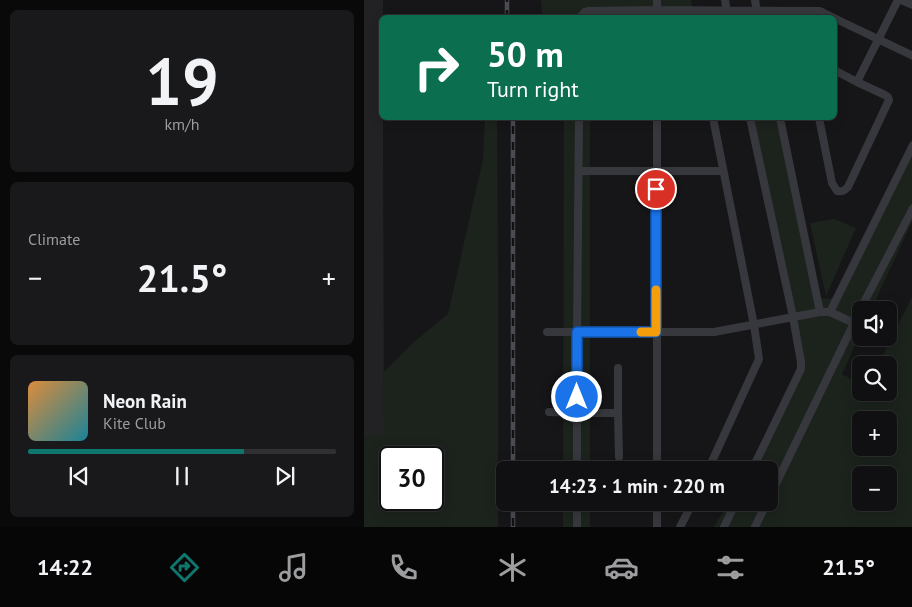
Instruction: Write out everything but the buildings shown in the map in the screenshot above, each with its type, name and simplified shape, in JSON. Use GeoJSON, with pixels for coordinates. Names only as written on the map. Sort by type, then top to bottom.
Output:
{"type":"FeatureCollection","features":[{"type":"Feature","properties":{"kind":"street"},"geometry":{"type":"LineString","coordinates":[[657,0],[657,14]]}},
{"type":"Feature","properties":{"kind":"street"},"geometry":{"type":"LineString","coordinates":[[725,0],[728,14]]}},
{"type":"Feature","properties":{"kind":"street"},"geometry":{"type":"LineString","coordinates":[[755,0],[758,14]]}},
{"type":"Feature","properties":{"kind":"street"},"geometry":{"type":"LineString","coordinates":[[857,82],[900,0],[912,6]]}},
{"type":"Feature","properties":{"kind":"street"},"geometry":{"type":"LineString","coordinates":[[581,15],[589,11],[657,14],[758,14],[820,11],[828,15]]}},
{"type":"Feature","properties":{"kind":"street"},"geometry":{"type":"LineString","coordinates":[[837,19],[912,56]]}},
{"type":"Feature","properties":{"kind":"street"},"geometry":{"type":"LineString","coordinates":[[819,120],[832,183],[837,191],[840,192],[848,187],[889,100],[888,97],[837,72]]}},
{"type":"Feature","properties":{"kind":"street"},"geometry":{"type":"LineString","coordinates":[[577,461],[579,120]]}},
{"type":"Feature","properties":{"kind":"street"},"geometry":{"type":"LineString","coordinates":[[657,120],[657,461]]}},
{"type":"Feature","properties":{"kind":"street"},"geometry":{"type":"LineString","coordinates":[[712,120],[754,325],[759,359],[712,461]]}},
{"type":"Feature","properties":{"kind":"street"},"geometry":{"type":"LineString","coordinates":[[750,120],[801,362],[801,369],[756,461]]}},
{"type":"Feature","properties":{"kind":"street"},"geometry":{"type":"LineString","coordinates":[[780,120],[820,312]]}},
{"type":"Feature","properties":{"kind":"street"},"geometry":{"type":"LineString","coordinates":[[830,312],[912,145]]}},
{"type":"Feature","properties":{"kind":"street"},"geometry":{"type":"LineString","coordinates":[[579,171],[723,171]]}},
{"type":"Feature","properties":{"kind":"street"},"geometry":{"type":"LineString","coordinates":[[865,301],[912,208]]}},
{"type":"Feature","properties":{"kind":"street"},"geometry":{"type":"LineString","coordinates":[[548,332],[714,332],[820,312],[830,312],[852,322]]}},
{"type":"Feature","properties":{"kind":"street"},"geometry":{"type":"LineString","coordinates":[[778,480],[852,327]]}},
{"type":"Feature","properties":{"kind":"street"},"geometry":{"type":"LineString","coordinates":[[618,368],[619,457]]}},
{"type":"Feature","properties":{"kind":"street"},"geometry":{"type":"LineString","coordinates":[[548,412],[618,412]]}},
{"type":"Feature","properties":{"kind":"street"},"geometry":{"type":"LineString","coordinates":[[577,511],[577,527]]}},
{"type":"Feature","properties":{"kind":"street"},"geometry":{"type":"LineString","coordinates":[[656,527],[657,511]]}},
{"type":"Feature","properties":{"kind":"street"},"geometry":{"type":"LineString","coordinates":[[680,527],[688,511]]}},
{"type":"Feature","properties":{"kind":"street"},"geometry":{"type":"LineString","coordinates":[[724,527],[732,511]]}},
{"type":"Feature","properties":{"kind":"street"},"geometry":{"type":"LineString","coordinates":[[755,527],[763,511]]}},
{"type":"Feature","properties":{"kind":"shaded area"},"geometry":{"type":"Polygon","coordinates":[[[364,0],[383,0],[383,15],[379,15],[379,120],[383,120],[384,435],[364,435],[364,0]]]}},
{"type":"Feature","properties":{"kind":"shaded area"},"geometry":{"type":"Polygon","coordinates":[[[541,0],[691,0],[695,15],[542,15],[541,0]]]}},
{"type":"Feature","properties":{"kind":"shaded area"},"geometry":{"type":"Polygon","coordinates":[[[485,120],[497,120],[498,461],[496,461],[496,511],[498,511],[498,527],[364,527],[364,435],[384,435],[384,372],[415,341],[448,314],[483,159],[485,120]]]}},
{"type":"Feature","properties":{"kind":"shaded area"},"geometry":{"type":"Polygon","coordinates":[[[564,120],[590,120],[590,461],[563,461],[564,120]]]}},
{"type":"Feature","properties":{"kind":"shaded area"},"geometry":{"type":"Polygon","coordinates":[[[754,120],[777,120],[816,298],[839,299],[912,151],[912,222],[875,301],[852,301],[852,346],[855,346],[842,374],[852,380],[852,401],[897,401],[897,356],[882,356],[888,346],[897,346],[897,327],[912,297],[912,527],[714,527],[723,511],[778,511],[778,461],[751,461],[804,368],[754,120]]]}},
{"type":"Feature","properties":{"kind":"shaded area"},"geometry":{"type":"Polygon","coordinates":[[[834,219],[856,228],[826,296],[810,223],[834,219]]]}},
{"type":"Feature","properties":{"kind":"shaded area"},"geometry":{"type":"Polygon","coordinates":[[[563,511],[590,511],[590,527],[563,527],[563,511]]]}},
{"type":"Feature","properties":{"kind":"railway"},"geometry":{"type":"LineString","coordinates":[[507,0],[507,15]]}},
{"type":"Feature","properties":{"kind":"railway"},"geometry":{"type":"LineString","coordinates":[[513,120],[513,461]]}},
{"type":"Feature","properties":{"kind":"railway"},"geometry":{"type":"LineString","coordinates":[[513,511],[513,527]]}},
{"type":"Feature","properties":{"kind":"slow traffic"},"geometry":{"type":"LineString","coordinates":[[641,332],[656,332],[656,290]]}},
{"type":"Feature","properties":{"kind":"route"},"geometry":{"type":"LineString","coordinates":[[577,397],[577,332],[656,332],[656,189]]}}]}
